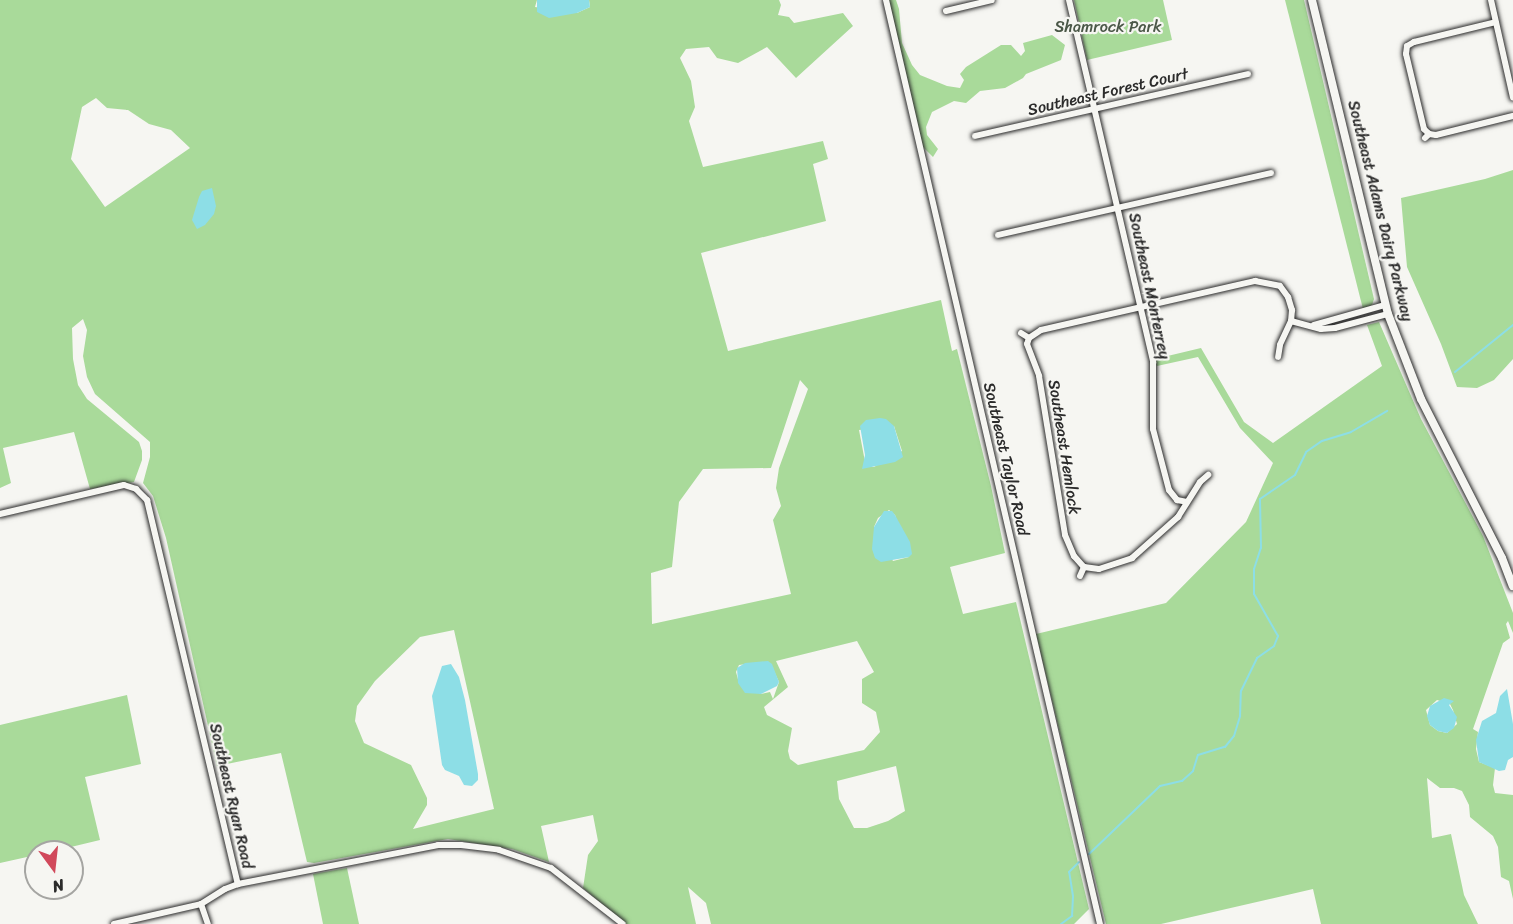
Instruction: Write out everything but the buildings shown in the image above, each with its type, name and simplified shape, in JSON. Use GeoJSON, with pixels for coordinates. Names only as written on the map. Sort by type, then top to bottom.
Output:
{"type":"FeatureCollection","features":[{"type":"Feature","properties":{"kind":"main road","name":"Southeast Adams Dairy Parkway"},"geometry":{"type":"LineString","coordinates":[[1312,0],[1387,309],[1421,399],[1502,558],[1513,586]]}},
{"type":"Feature","properties":{"kind":"street","name":"Southeast Taylor Road"},"geometry":{"type":"LineString","coordinates":[[886,0],[1100,924]]}},
{"type":"Feature","properties":{"kind":"street"},"geometry":{"type":"LineString","coordinates":[[946,11],[992,0]]}},
{"type":"Feature","properties":{"kind":"street","name":"Southeast Monterrey"},"geometry":{"type":"LineString","coordinates":[[1069,0],[1118,207],[1155,378],[1154,429],[1169,490],[1177,500],[1187,502]]}},
{"type":"Feature","properties":{"kind":"street"},"geometry":{"type":"LineString","coordinates":[[1491,0],[1513,98]]}},
{"type":"Feature","properties":{"kind":"street"},"geometry":{"type":"LineString","coordinates":[[1496,22],[1405,44],[1406,54],[1427,136],[1513,116]]}},
{"type":"Feature","properties":{"kind":"street","name":"Southeast Forest Court"},"geometry":{"type":"LineString","coordinates":[[975,136],[1248,74]]}},
{"type":"Feature","properties":{"kind":"street"},"geometry":{"type":"LineString","coordinates":[[998,235],[1271,173]]}},
{"type":"Feature","properties":{"kind":"street"},"geometry":{"type":"LineString","coordinates":[[1280,286],[1284,279]]}},
{"type":"Feature","properties":{"kind":"street"},"geometry":{"type":"LineString","coordinates":[[1021,333],[1029,338],[1041,330],[1255,281],[1280,286],[1288,297],[1292,310],[1291,321],[1280,345],[1278,357]]}},
{"type":"Feature","properties":{"kind":"street"},"geometry":{"type":"LineString","coordinates":[[1291,321],[1313,326],[1387,309]]}},
{"type":"Feature","properties":{"kind":"street","name":"Southeast Hemlock"},"geometry":{"type":"LineString","coordinates":[[1029,338],[1027,344],[1040,376],[1065,535],[1074,556],[1084,567]]}},
{"type":"Feature","properties":{"kind":"street"},"geometry":{"type":"LineString","coordinates":[[1080,576],[1084,567],[1099,569],[1132,558],[1178,517],[1208,475]]}},
{"type":"Feature","properties":{"kind":"street","name":"Southeast Ryan Road"},"geometry":{"type":"LineString","coordinates":[[0,514],[124,485],[136,489],[147,500],[238,884],[438,845],[461,845],[499,850],[550,868],[623,924]]}},
{"type":"Feature","properties":{"kind":"street"},"geometry":{"type":"LineString","coordinates":[[114,924],[201,904],[238,884]]}},
{"type":"Feature","properties":{"kind":"street"},"geometry":{"type":"LineString","coordinates":[[201,904],[208,924]]}},
{"type":"Feature","properties":{"kind":"green space"},"geometry":{"type":"Polygon","coordinates":[[[0,0],[537,0],[535,7],[577,13],[590,7],[589,0],[779,0],[781,5],[778,15],[789,17],[794,23],[843,13],[853,26],[796,78],[767,47],[738,63],[717,58],[709,47],[686,49],[680,58],[691,81],[695,107],[689,121],[703,167],[823,141],[828,159],[813,164],[826,221],[701,253],[728,351],[941,300],[952,351],[957,349],[1005,553],[950,567],[963,614],[1016,602],[1089,909],[1074,924],[711,924],[706,903],[688,887],[696,924],[626,924],[583,888],[588,855],[598,841],[593,815],[541,826],[549,862],[512,849],[448,839],[314,863],[307,862],[281,753],[217,766],[166,538],[153,496],[143,483],[150,457],[150,442],[95,394],[87,377],[83,356],[87,330],[83,319],[72,328],[73,359],[78,385],[87,399],[139,442],[142,460],[134,482],[90,489],[74,432],[3,448],[11,483],[0,488],[0,0]],[[96,98],[82,107],[71,159],[105,207],[190,148],[171,130],[149,124],[128,110],[107,108],[96,98]],[[800,380],[771,468],[703,469],[679,502],[672,567],[651,573],[652,624],[791,594],[773,520],[781,506],[776,488],[779,468],[808,389],[800,380]],[[894,426],[859,430],[866,467],[874,467],[902,451],[894,426]],[[889,510],[878,518],[874,527],[893,561],[909,557],[895,515],[889,510]],[[454,630],[420,637],[375,681],[357,706],[355,721],[364,743],[411,765],[427,798],[427,805],[413,829],[494,809],[454,630]],[[857,641],[776,661],[788,687],[764,707],[767,715],[792,728],[788,751],[790,759],[798,765],[864,750],[880,732],[876,712],[862,703],[862,679],[874,672],[857,641]],[[762,662],[739,665],[736,672],[739,683],[761,694],[770,692],[773,699],[779,682],[773,669],[762,662]],[[896,766],[837,781],[839,799],[854,828],[867,828],[888,821],[905,811],[896,766]]]}},
{"type":"Feature","properties":{"kind":"green space"},"geometry":{"type":"Polygon","coordinates":[[[889,0],[896,0],[902,43],[912,65],[920,75],[947,86],[960,88],[964,80],[960,74],[966,67],[1001,45],[1011,45],[1021,56],[1025,51],[1023,43],[1052,35],[1065,45],[1061,60],[1026,74],[1005,88],[980,91],[966,103],[954,101],[932,112],[926,127],[927,135],[938,149],[933,157],[923,147],[889,0]]]}},
{"type":"Feature","properties":{"kind":"green space","name":"Shamrock Park"},"geometry":{"type":"Polygon","coordinates":[[[1074,0],[1163,0],[1172,40],[1087,60],[1074,0]]]}},
{"type":"Feature","properties":{"kind":"green space"},"geometry":{"type":"Polygon","coordinates":[[[1285,0],[1304,0],[1374,299],[1372,305],[1363,309],[1285,0]]]}},
{"type":"Feature","properties":{"kind":"green space"},"geometry":{"type":"Polygon","coordinates":[[[1513,170],[1513,359],[1494,380],[1477,388],[1457,387],[1407,267],[1401,198],[1485,179],[1513,170]]]}},
{"type":"Feature","properties":{"kind":"green space"},"geometry":{"type":"Polygon","coordinates":[[[1379,322],[1421,419],[1483,536],[1513,613],[1513,633],[1508,621],[1506,624],[1510,638],[1503,643],[1473,729],[1478,732],[1476,749],[1479,762],[1495,768],[1493,785],[1495,793],[1513,795],[1513,899],[1509,881],[1501,877],[1498,847],[1493,836],[1470,817],[1469,805],[1462,791],[1454,788],[1440,788],[1427,778],[1432,838],[1451,834],[1464,895],[1478,924],[1321,924],[1313,889],[1161,924],[1106,924],[1036,634],[1166,603],[1246,522],[1273,463],[1240,428],[1198,357],[1157,366],[1155,359],[1201,348],[1244,422],[1273,443],[1382,366],[1367,325],[1379,322]],[[1437,700],[1426,710],[1430,725],[1438,731],[1447,733],[1457,724],[1450,704],[1437,700]]]}},
{"type":"Feature","properties":{"kind":"green space"},"geometry":{"type":"Polygon","coordinates":[[[127,695],[141,764],[85,777],[100,840],[84,844],[84,840],[24,840],[24,858],[0,863],[0,725],[127,695]]]}},
{"type":"Feature","properties":{"kind":"green space"},"geometry":{"type":"Polygon","coordinates":[[[347,868],[359,924],[323,924],[313,874],[347,868]]]}},
{"type":"Feature","properties":{"kind":"water"},"geometry":{"type":"Polygon","coordinates":[[[537,0],[589,0],[590,7],[577,13],[549,18],[537,12],[537,0]]]}},
{"type":"Feature","properties":{"kind":"water"},"geometry":{"type":"Polygon","coordinates":[[[212,188],[216,206],[214,214],[205,225],[197,229],[192,220],[199,197],[202,191],[212,188]]]}},
{"type":"Feature","properties":{"kind":"water"},"geometry":{"type":"Polygon","coordinates":[[[886,419],[894,426],[903,457],[895,462],[862,469],[865,455],[860,426],[866,420],[886,419]]]}},
{"type":"Feature","properties":{"kind":"water"},"geometry":{"type":"Polygon","coordinates":[[[884,511],[892,511],[910,542],[912,554],[909,557],[881,562],[875,558],[872,549],[874,527],[884,511]]]}},
{"type":"Feature","properties":{"kind":"water"},"geometry":{"type":"Polygon","coordinates":[[[768,661],[772,664],[779,682],[777,686],[761,694],[745,693],[738,683],[737,668],[745,663],[768,661]]]}},
{"type":"Feature","properties":{"kind":"water"},"geometry":{"type":"Polygon","coordinates":[[[451,664],[459,677],[465,700],[478,774],[478,780],[472,786],[464,785],[459,776],[445,770],[442,765],[432,696],[442,666],[451,664]]]}},
{"type":"Feature","properties":{"kind":"water"},"geometry":{"type":"Polygon","coordinates":[[[1507,689],[1513,724],[1513,757],[1508,760],[1505,770],[1499,771],[1479,762],[1476,740],[1482,721],[1496,713],[1500,696],[1507,689]]]}},
{"type":"Feature","properties":{"kind":"water"},"geometry":{"type":"Polygon","coordinates":[[[1444,698],[1454,701],[1449,705],[1457,717],[1454,728],[1447,733],[1438,731],[1430,725],[1427,716],[1430,706],[1444,698]]]}},
{"type":"Feature","properties":{"kind":"waterway"},"geometry":{"type":"LineString","coordinates":[[1455,372],[1513,325]]}},
{"type":"Feature","properties":{"kind":"waterway"},"geometry":{"type":"LineString","coordinates":[[1089,854],[1160,786],[1182,781],[1193,771],[1198,755],[1225,747],[1234,736],[1240,716],[1241,691],[1257,658],[1274,646],[1278,636],[1254,594],[1254,569],[1261,548],[1260,499],[1295,475],[1306,452],[1322,441],[1351,432],[1387,411]]}},
{"type":"Feature","properties":{"kind":"waterway"},"geometry":{"type":"LineString","coordinates":[[1061,924],[1072,916],[1073,896],[1069,872],[1079,862]]}}]}
